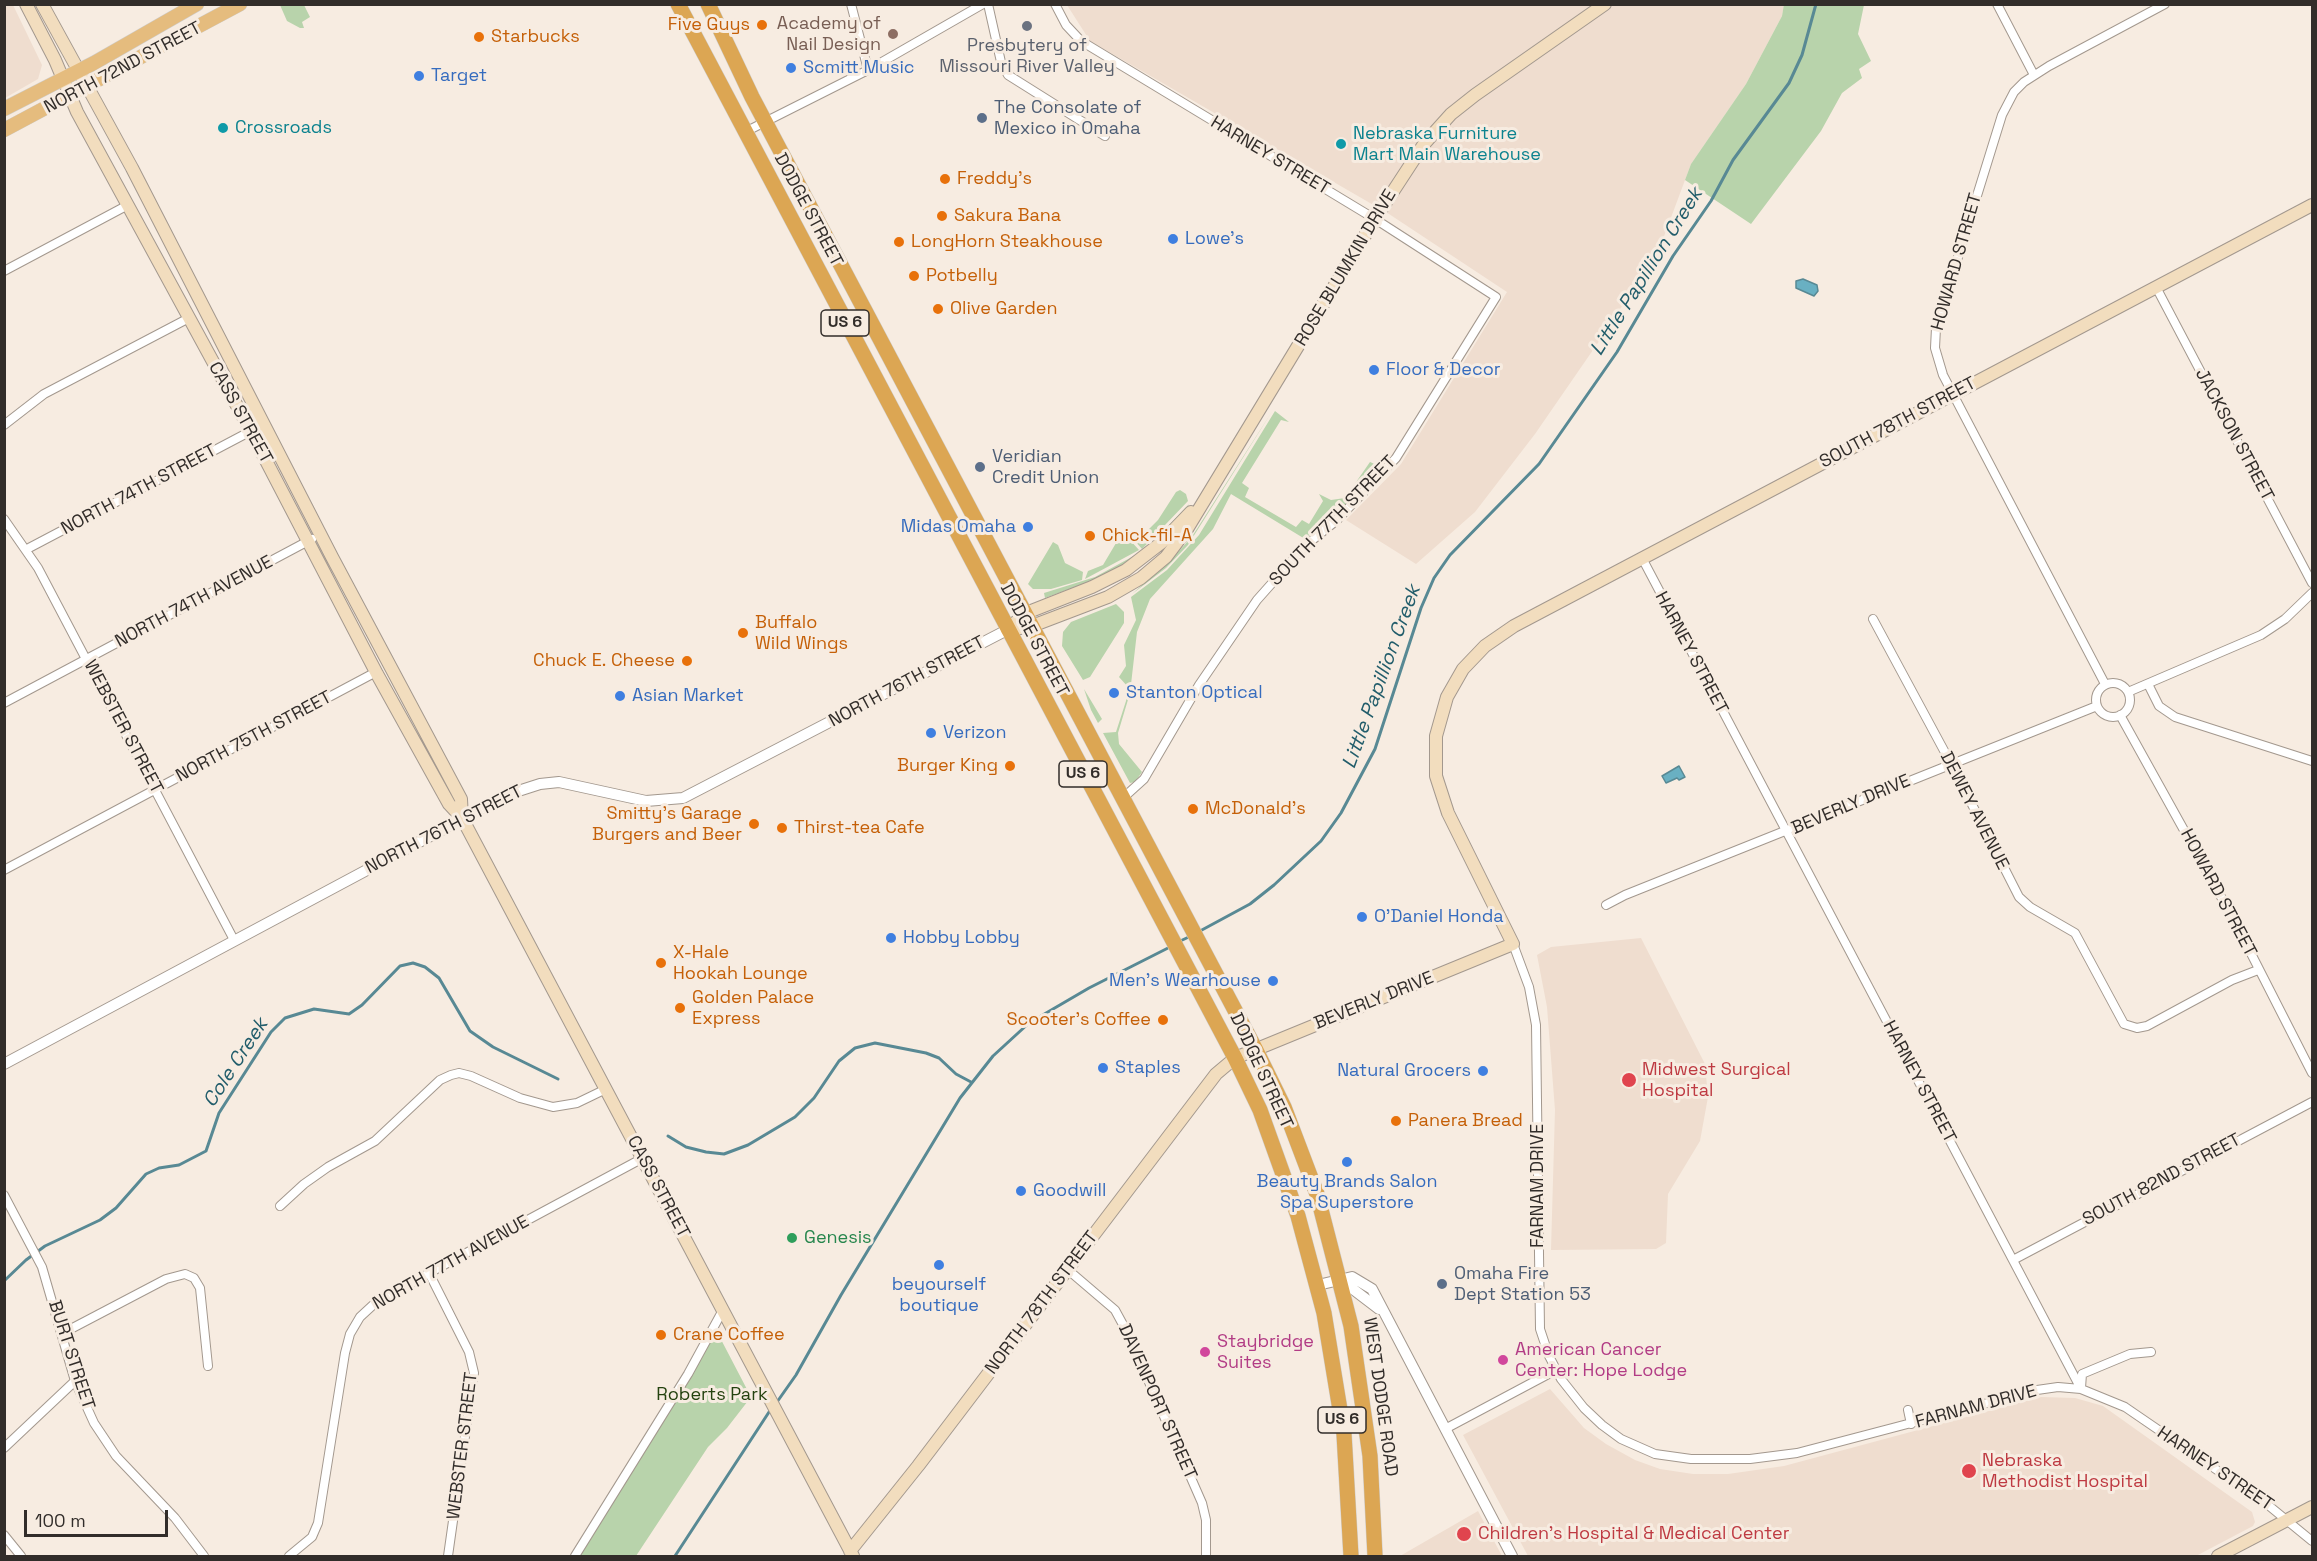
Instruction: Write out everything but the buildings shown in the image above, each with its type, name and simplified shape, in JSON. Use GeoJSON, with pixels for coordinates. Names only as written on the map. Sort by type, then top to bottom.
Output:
{"type":"FeatureCollection","features":[{"type":"Feature","properties":{"kind":"highway","name":"DODGE STREET"},"geometry":{"type":"LineString","coordinates":[[678,4],[1235,1058],[1286,1178],[1318,1285]]}},
{"type":"Feature","properties":{"kind":"highway","name":"DODGE STREET"},"geometry":{"type":"LineString","coordinates":[[708,4],[765,121],[1256,1050],[1303,1155],[1341,1280]]}},
{"type":"Feature","properties":{"kind":"highway","name":"WEST DODGE ROAD"},"geometry":{"type":"LineString","coordinates":[[1341,1280],[1366,1417],[1375,1557]]}},
{"type":"Feature","properties":{"kind":"highway","name":"US 6"},"geometry":{"type":"LineString","coordinates":[[1318,1285],[1330,1341],[1344,1434],[1352,1557]]}},
{"type":"Feature","properties":{"kind":"main road","name":"CASS STREET"},"geometry":{"type":"LineString","coordinates":[[26,4],[70,96],[251,431],[376,672],[449,804],[462,818],[787,1429],[849,1555]]}},
{"type":"Feature","properties":{"kind":"main road","name":"CASS STREET"},"geometry":{"type":"LineString","coordinates":[[42,4],[80,71],[461,799],[462,818]]}},
{"type":"Feature","properties":{"kind":"main road","name":"NORTH 72ND STREET"},"geometry":{"type":"LineString","coordinates":[[4,109],[80,71],[196,4]]}},
{"type":"Feature","properties":{"kind":"main road","name":"NORTH 72ND STREET"},"geometry":{"type":"LineString","coordinates":[[4,130],[240,4]]}},
{"type":"Feature","properties":{"kind":"main road","name":"ROSE BLUMKIN DRIVE"},"geometry":{"type":"LineString","coordinates":[[1029,619],[1126,570],[1161,543],[1206,496],[1375,219],[1424,144],[1451,114],[1605,4]]}},
{"type":"Feature","properties":{"kind":"main road","name":"SOUTH 78TH STREET"},"geometry":{"type":"LineString","coordinates":[[1485,646],[1514,626],[2313,205]]}},
{"type":"Feature","properties":{"kind":"main road","name":"NORTH 76TH STREET"},"geometry":{"type":"LineString","coordinates":[[1007,630],[1029,619]]}},
{"type":"Feature","properties":{"kind":"main road","name":"FARNAM DRIVE"},"geometry":{"type":"LineString","coordinates":[[1485,646],[1463,669],[1447,697],[1436,736],[1436,776],[1448,813],[1513,944]]}},
{"type":"Feature","properties":{"kind":"main road","name":"BEVERLY DRIVE"},"geometry":{"type":"LineString","coordinates":[[1235,1058],[1513,944]]}},
{"type":"Feature","properties":{"kind":"main road","name":"NORTH 78TH STREET"},"geometry":{"type":"LineString","coordinates":[[849,1555],[1201,1090],[1235,1058]]}},
{"type":"Feature","properties":{"kind":"main road"},"geometry":{"type":"LineString","coordinates":[[2218,1557],[2313,1507]]}},
{"type":"Feature","properties":{"kind":"street"},"geometry":{"type":"LineString","coordinates":[[851,4],[868,70]]}},
{"type":"Feature","properties":{"kind":"street"},"geometry":{"type":"LineString","coordinates":[[958,18],[968,4]]}},
{"type":"Feature","properties":{"kind":"street"},"geometry":{"type":"LineString","coordinates":[[745,132],[868,70],[983,4]]}},
{"type":"Feature","properties":{"kind":"street"},"geometry":{"type":"LineString","coordinates":[[988,4],[1004,70],[1106,136]]}},
{"type":"Feature","properties":{"kind":"street","name":"HARNEY STREET"},"geometry":{"type":"LineString","coordinates":[[1055,4],[1066,25],[1081,41],[1375,219],[1496,297]]}},
{"type":"Feature","properties":{"kind":"street"},"geometry":{"type":"LineString","coordinates":[[1997,4],[2034,75]]}},
{"type":"Feature","properties":{"kind":"street","name":"HOWARD STREET"},"geometry":{"type":"LineString","coordinates":[[2105,684],[1953,395],[1937,357],[1936,328],[2002,115],[2014,92],[2034,75],[2165,4]]}},
{"type":"Feature","properties":{"kind":"street"},"geometry":{"type":"LineString","coordinates":[[4,272],[128,205]]}},
{"type":"Feature","properties":{"kind":"street","name":"JACKSON STREET"},"geometry":{"type":"LineString","coordinates":[[2156,288],[2313,583]]}},
{"type":"Feature","properties":{"kind":"street","name":"SOUTH 77TH STREET"},"geometry":{"type":"LineString","coordinates":[[1123,798],[1144,779],[1200,683],[1257,600],[1305,546],[1337,520],[1396,458],[1496,297]]}},
{"type":"Feature","properties":{"kind":"street"},"geometry":{"type":"LineString","coordinates":[[4,424],[44,394],[189,318]]}},
{"type":"Feature","properties":{"kind":"street","name":"NORTH 74TH STREET"},"geometry":{"type":"LineString","coordinates":[[27,549],[251,431]]}},
{"type":"Feature","properties":{"kind":"street","name":"WEBSTER STREET"},"geometry":{"type":"LineString","coordinates":[[4,519],[27,549],[234,940]]}},
{"type":"Feature","properties":{"kind":"street","name":"NORTH 74TH AVENUE"},"geometry":{"type":"LineString","coordinates":[[4,703],[321,535]]}},
{"type":"Feature","properties":{"kind":"street","name":"HARNEY STREET"},"geometry":{"type":"LineString","coordinates":[[1642,558],[2081,1389],[2125,1407],[2288,1520],[2313,1541]]}},
{"type":"Feature","properties":{"kind":"street"},"geometry":{"type":"LineString","coordinates":[[2128,692],[2261,635],[2285,619],[2313,593]]}},
{"type":"Feature","properties":{"kind":"street","name":"DEWEY AVENUE"},"geometry":{"type":"LineString","coordinates":[[1873,619],[2019,897],[2030,907],[2075,933],[2121,1021],[2130,1027],[2147,1026],[2232,980],[2258,970]]}},
{"type":"Feature","properties":{"kind":"street","name":"NORTH 76TH STREET"},"geometry":{"type":"LineString","coordinates":[[4,1064],[509,794],[545,783],[575,784],[646,801],[683,798],[1007,630]]}},
{"type":"Feature","properties":{"kind":"street","name":"NORTH 75TH STREET"},"geometry":{"type":"LineString","coordinates":[[4,870],[376,672]]}},
{"type":"Feature","properties":{"kind":"street"},"geometry":{"type":"LineString","coordinates":[[2105,684],[2121,685],[2128,692],[2128,708],[2120,715],[2110,716],[2097,706],[2096,696],[2105,684]]}},
{"type":"Feature","properties":{"kind":"street"},"geometry":{"type":"LineString","coordinates":[[2148,684],[2159,706],[2175,717],[2313,761]]}},
{"type":"Feature","properties":{"kind":"street","name":"BEVERLY DRIVE"},"geometry":{"type":"LineString","coordinates":[[1606,905],[1625,895],[1786,832],[1950,763],[2097,706]]}},
{"type":"Feature","properties":{"kind":"street","name":"HOWARD STREET"},"geometry":{"type":"LineString","coordinates":[[2120,715],[2313,1073]]}},
{"type":"Feature","properties":{"kind":"street","name":"FARNAM DRIVE"},"geometry":{"type":"LineString","coordinates":[[1513,944],[1528,987],[1536,1025],[1539,1099],[1538,1317],[1543,1340],[1556,1370],[1574,1397],[1602,1425],[1636,1447],[1671,1457],[1722,1460],[1773,1457],[1911,1424],[2037,1390],[2058,1387],[2081,1389]]}},
{"type":"Feature","properties":{"kind":"street"},"geometry":{"type":"LineString","coordinates":[[280,1206],[304,1184],[328,1167],[375,1141],[440,1080],[451,1074],[471,1076],[520,1098],[553,1107],[577,1103],[606,1089]]}},
{"type":"Feature","properties":{"kind":"street","name":"SOUTH 82ND STREET"},"geometry":{"type":"LineString","coordinates":[[2013,1260],[2313,1102]]}},
{"type":"Feature","properties":{"kind":"street","name":"NORTH 77TH AVENUE"},"geometry":{"type":"LineString","coordinates":[[289,1557],[312,1537],[318,1523],[345,1353],[355,1324],[373,1305],[643,1158]]}},
{"type":"Feature","properties":{"kind":"street","name":"BURT STREET"},"geometry":{"type":"LineString","coordinates":[[4,1195],[8,1211],[28,1240],[42,1267],[63,1333],[75,1381],[94,1423],[116,1456],[175,1518],[204,1557]]}},
{"type":"Feature","properties":{"kind":"street","name":"DAVENPORT STREET"},"geometry":{"type":"LineString","coordinates":[[1067,1269],[1115,1310],[1127,1332],[1202,1503],[1206,1518],[1206,1557]]}},
{"type":"Feature","properties":{"kind":"street","name":"WEBSTER STREET"},"geometry":{"type":"LineString","coordinates":[[429,1273],[469,1352],[474,1373],[448,1557]]}},
{"type":"Feature","properties":{"kind":"street"},"geometry":{"type":"LineString","coordinates":[[63,1333],[166,1279],[184,1274],[194,1278],[200,1288],[208,1366]]}},
{"type":"Feature","properties":{"kind":"street"},"geometry":{"type":"LineString","coordinates":[[1318,1285],[1341,1280],[1363,1294],[1386,1317],[1512,1557]]}},
{"type":"Feature","properties":{"kind":"street"},"geometry":{"type":"LineString","coordinates":[[575,1557],[700,1354],[723,1310]]}},
{"type":"Feature","properties":{"kind":"street"},"geometry":{"type":"LineString","coordinates":[[2081,1389],[2082,1374],[2130,1354],[2151,1352]]}},
{"type":"Feature","properties":{"kind":"street"},"geometry":{"type":"LineString","coordinates":[[1445,1429],[1556,1370]]}},
{"type":"Feature","properties":{"kind":"street"},"geometry":{"type":"LineString","coordinates":[[4,1448],[75,1381]]}},
{"type":"Feature","properties":{"kind":"street"},"geometry":{"type":"LineString","coordinates":[[1908,1410],[1911,1424]]}},
{"type":"Feature","properties":{"kind":"street"},"geometry":{"type":"LineString","coordinates":[[4,1535],[21,1557]]}},
{"type":"Feature","properties":{"kind":"shaded area"},"geometry":{"type":"Polygon","coordinates":[[[5,4],[13,5],[42,65],[38,79],[5,98],[5,4]]]}},
{"type":"Feature","properties":{"kind":"shaded area"},"geometry":{"type":"Polygon","coordinates":[[[1067,5],[1784,5],[1782,16],[1746,84],[1691,164],[1663,239],[1613,321],[1535,434],[1475,512],[1416,564],[1346,520],[1401,464],[1507,292],[1389,214],[1090,41],[1067,5]]]}},
{"type":"Feature","properties":{"kind":"shaded area","name":"Midwest Surgical Hospital"},"geometry":{"type":"Polygon","coordinates":[[[1641,938],[1705,1064],[1708,1097],[1700,1141],[1668,1194],[1666,1243],[1656,1249],[1551,1250],[1555,1110],[1547,1007],[1537,955],[1551,947],[1641,938]]]}},
{"type":"Feature","properties":{"kind":"shaded area","name":"Nebraska Methodist Hospital"},"geometry":{"type":"Polygon","coordinates":[[[1550,1389],[1584,1428],[1606,1444],[1635,1460],[1660,1469],[1693,1474],[1728,1474],[1784,1466],[2041,1397],[2075,1398],[2103,1406],[2252,1512],[2255,1522],[2253,1526],[2196,1556],[1528,1556],[1463,1435],[1550,1389]]]}},
{"type":"Feature","properties":{"kind":"shaded area","name":"Children's Hospital & Medical Center"},"geometry":{"type":"Polygon","coordinates":[[[1478,1511],[1502,1556],[1400,1556],[1478,1511]]]}},
{"type":"Feature","properties":{"kind":"green space"},"geometry":{"type":"Polygon","coordinates":[[[1784,4],[1864,5],[1858,34],[1871,61],[1859,69],[1862,78],[1842,93],[1821,131],[1751,224],[1685,180],[1691,164],[1746,84],[1782,16],[1784,4]]]}},
{"type":"Feature","properties":{"kind":"green space"},"geometry":{"type":"Polygon","coordinates":[[[280,5],[304,5],[310,17],[302,22],[304,28],[287,21],[280,5]]]}},
{"type":"Feature","properties":{"kind":"green space"},"geometry":{"type":"Polygon","coordinates":[[[1273,410],[1188,545],[1166,568],[1132,594],[1174,557],[1193,535],[1273,410]]]}},
{"type":"Feature","properties":{"kind":"green space"},"geometry":{"type":"Polygon","coordinates":[[[1275,411],[1289,422],[1281,420],[1242,483],[1249,488],[1245,497],[1296,527],[1302,520],[1309,524],[1323,501],[1319,494],[1331,500],[1345,498],[1370,462],[1379,466],[1380,471],[1343,508],[1305,539],[1231,494],[1213,529],[1150,599],[1137,632],[1130,693],[1118,733],[1119,744],[1142,772],[1135,782],[1130,783],[1103,733],[1116,732],[1126,701],[1128,687],[1119,677],[1126,666],[1124,645],[1136,620],[1131,597],[1167,570],[1199,535],[1275,411]]]}},
{"type":"Feature","properties":{"kind":"green space"},"geometry":{"type":"Polygon","coordinates":[[[1180,490],[1186,494],[1188,501],[1142,549],[1134,540],[1121,536],[1126,531],[1131,536],[1149,529],[1158,520],[1176,492],[1180,490]]]}},
{"type":"Feature","properties":{"kind":"green space"},"geometry":{"type":"Polygon","coordinates":[[[1189,504],[1178,521],[1130,562],[1096,579],[1045,598],[1044,593],[1095,577],[1141,552],[1189,504]]]}},
{"type":"Feature","properties":{"kind":"green space"},"geometry":{"type":"Polygon","coordinates":[[[1119,538],[1130,540],[1139,550],[1085,579],[1088,571],[1103,565],[1119,538]]]}},
{"type":"Feature","properties":{"kind":"green space"},"geometry":{"type":"Polygon","coordinates":[[[1053,542],[1058,545],[1065,563],[1083,572],[1082,580],[1051,589],[1033,589],[1028,584],[1053,542]]]}},
{"type":"Feature","properties":{"kind":"green space"},"geometry":{"type":"Polygon","coordinates":[[[1116,604],[1124,612],[1124,623],[1090,677],[1083,680],[1062,646],[1063,632],[1071,622],[1116,604]]]}},
{"type":"Feature","properties":{"kind":"green space"},"geometry":{"type":"Polygon","coordinates":[[[1084,689],[1102,719],[1098,723],[1091,710],[1084,689]]]}},
{"type":"Feature","properties":{"kind":"green space","name":"Roberts Park"},"geometry":{"type":"Polygon","coordinates":[[[715,1328],[751,1397],[727,1428],[708,1447],[636,1556],[575,1556],[715,1328]]]}},
{"type":"Feature","properties":{"kind":"water"},"geometry":{"type":"Polygon","coordinates":[[[1803,279],[1817,285],[1818,291],[1814,296],[1796,288],[1796,281],[1803,279]]]}},
{"type":"Feature","properties":{"kind":"water"},"geometry":{"type":"Polygon","coordinates":[[[1679,766],[1685,777],[1666,783],[1662,776],[1679,766]]]}},
{"type":"Feature","properties":{"kind":"waterway","name":"Little Papillion Creek"},"geometry":{"type":"LineString","coordinates":[[1200,931],[1250,904],[1274,885],[1321,841],[1341,813],[1375,749],[1421,608],[1434,578],[1450,555],[1539,464],[1617,352],[1673,256],[1711,201],[1733,160],[1789,83],[1802,55],[1816,4]]}},
{"type":"Feature","properties":{"kind":"waterway","name":"Little Papillion Creek"},"geometry":{"type":"LineString","coordinates":[[1178,942],[1191,936]]}},
{"type":"Feature","properties":{"kind":"waterway","name":"Little Papillion Creek"},"geometry":{"type":"LineString","coordinates":[[777,1402],[796,1375],[841,1295],[960,1098],[993,1056],[1029,1023],[1089,988],[1170,947]]}},
{"type":"Feature","properties":{"kind":"waterway","name":"Cole Creek"},"geometry":{"type":"LineString","coordinates":[[4,1281],[45,1246],[100,1220],[116,1208],[146,1174],[159,1168],[179,1165],[206,1151],[219,1113],[271,1032],[285,1018],[314,1009],[349,1014],[362,1005],[400,966],[413,963],[425,967],[439,978],[470,1031],[493,1047],[558,1079]]}},
{"type":"Feature","properties":{"kind":"waterway","name":"Cole Creek"},"geometry":{"type":"LineString","coordinates":[[668,1136],[686,1147],[706,1152],[724,1154],[748,1145],[795,1117],[814,1098],[839,1061],[855,1048],[875,1043],[926,1053],[939,1058],[956,1074],[971,1082]]}},
{"type":"Feature","properties":{"kind":"waterway","name":"Little Papillion Creek"},"geometry":{"type":"LineString","coordinates":[[675,1556],[771,1409]]}},
{"type":"Feature","properties":{"kind":"place","name":"Five Guys"},"geometry":{"type":"Point","coordinates":[762,25]}},
{"type":"Feature","properties":{"kind":"place","name":"Presbytery of Missouri River Valley"},"geometry":{"type":"Point","coordinates":[1027,26]}},
{"type":"Feature","properties":{"kind":"place","name":"Academy of Nail Design"},"geometry":{"type":"Point","coordinates":[893,34]}},
{"type":"Feature","properties":{"kind":"place","name":"Starbucks"},"geometry":{"type":"Point","coordinates":[479,37]}},
{"type":"Feature","properties":{"kind":"place","name":"Scmitt Music"},"geometry":{"type":"Point","coordinates":[791,68]}},
{"type":"Feature","properties":{"kind":"place","name":"Target"},"geometry":{"type":"Point","coordinates":[419,76]}},
{"type":"Feature","properties":{"kind":"place","name":"The Consolate of Mexico in Omaha"},"geometry":{"type":"Point","coordinates":[982,118]}},
{"type":"Feature","properties":{"kind":"place","name":"Crossroads"},"geometry":{"type":"Point","coordinates":[223,128]}},
{"type":"Feature","properties":{"kind":"place","name":"Nebraska Furniture Mart Main Warehouse"},"geometry":{"type":"Point","coordinates":[1341,144]}},
{"type":"Feature","properties":{"kind":"place","name":"Freddy's"},"geometry":{"type":"Point","coordinates":[945,179]}},
{"type":"Feature","properties":{"kind":"place","name":"Sakura Bana"},"geometry":{"type":"Point","coordinates":[942,216]}},
{"type":"Feature","properties":{"kind":"place","name":"Lowe's"},"geometry":{"type":"Point","coordinates":[1173,239]}},
{"type":"Feature","properties":{"kind":"place","name":"LongHorn Steakhouse"},"geometry":{"type":"Point","coordinates":[899,242]}},
{"type":"Feature","properties":{"kind":"place","name":"Potbelly"},"geometry":{"type":"Point","coordinates":[914,276]}},
{"type":"Feature","properties":{"kind":"place","name":"Olive Garden"},"geometry":{"type":"Point","coordinates":[938,309]}},
{"type":"Feature","properties":{"kind":"place","name":"Floor & Decor"},"geometry":{"type":"Point","coordinates":[1374,370]}},
{"type":"Feature","properties":{"kind":"place","name":"Veridian Credit Union"},"geometry":{"type":"Point","coordinates":[980,467]}},
{"type":"Feature","properties":{"kind":"place","name":"Midas Omaha"},"geometry":{"type":"Point","coordinates":[1028,527]}},
{"type":"Feature","properties":{"kind":"place","name":"Chick-fil-A"},"geometry":{"type":"Point","coordinates":[1090,536]}},
{"type":"Feature","properties":{"kind":"place","name":"Buffalo Wild Wings"},"geometry":{"type":"Point","coordinates":[743,633]}},
{"type":"Feature","properties":{"kind":"place","name":"Chuck E. Cheese"},"geometry":{"type":"Point","coordinates":[687,661]}},
{"type":"Feature","properties":{"kind":"place","name":"Stanton Optical"},"geometry":{"type":"Point","coordinates":[1114,693]}},
{"type":"Feature","properties":{"kind":"place","name":"Asian Market"},"geometry":{"type":"Point","coordinates":[620,696]}},
{"type":"Feature","properties":{"kind":"place","name":"Verizon"},"geometry":{"type":"Point","coordinates":[931,733]}},
{"type":"Feature","properties":{"kind":"place","name":"Burger King"},"geometry":{"type":"Point","coordinates":[1010,766]}},
{"type":"Feature","properties":{"kind":"place","name":"McDonald's"},"geometry":{"type":"Point","coordinates":[1193,809]}},
{"type":"Feature","properties":{"kind":"place","name":"Smitty's Garage Burgers and Beer"},"geometry":{"type":"Point","coordinates":[754,824]}},
{"type":"Feature","properties":{"kind":"place","name":"Thirst-tea Cafe"},"geometry":{"type":"Point","coordinates":[782,828]}},
{"type":"Feature","properties":{"kind":"place","name":"O'Daniel Honda"},"geometry":{"type":"Point","coordinates":[1362,917]}},
{"type":"Feature","properties":{"kind":"place","name":"Hobby Lobby"},"geometry":{"type":"Point","coordinates":[891,938]}},
{"type":"Feature","properties":{"kind":"place","name":"X-Hale Hookah Lounge"},"geometry":{"type":"Point","coordinates":[661,963]}},
{"type":"Feature","properties":{"kind":"place","name":"Men's Wearhouse"},"geometry":{"type":"Point","coordinates":[1273,981]}},
{"type":"Feature","properties":{"kind":"place","name":"Golden Palace Express"},"geometry":{"type":"Point","coordinates":[680,1008]}},
{"type":"Feature","properties":{"kind":"place","name":"Scooter's Coffee"},"geometry":{"type":"Point","coordinates":[1163,1020]}},
{"type":"Feature","properties":{"kind":"place","name":"Staples"},"geometry":{"type":"Point","coordinates":[1103,1068]}},
{"type":"Feature","properties":{"kind":"place","name":"Natural Grocers"},"geometry":{"type":"Point","coordinates":[1483,1071]}},
{"type":"Feature","properties":{"kind":"place","name":"Midwest Surgical Hospital"},"geometry":{"type":"Point","coordinates":[1629,1080]}},
{"type":"Feature","properties":{"kind":"place","name":"Panera Bread"},"geometry":{"type":"Point","coordinates":[1396,1121]}},
{"type":"Feature","properties":{"kind":"place","name":"Beauty Brands Salon Spa Superstore"},"geometry":{"type":"Point","coordinates":[1347,1162]}},
{"type":"Feature","properties":{"kind":"place","name":"Goodwill"},"geometry":{"type":"Point","coordinates":[1021,1191]}},
{"type":"Feature","properties":{"kind":"place","name":"Genesis"},"geometry":{"type":"Point","coordinates":[792,1238]}},
{"type":"Feature","properties":{"kind":"place","name":"beyourself boutique"},"geometry":{"type":"Point","coordinates":[939,1265]}},
{"type":"Feature","properties":{"kind":"place","name":"Omaha Fire Dept Station 53"},"geometry":{"type":"Point","coordinates":[1442,1284]}},
{"type":"Feature","properties":{"kind":"place","name":"Crane Coffee"},"geometry":{"type":"Point","coordinates":[661,1335]}},
{"type":"Feature","properties":{"kind":"place","name":"Staybridge Suites"},"geometry":{"type":"Point","coordinates":[1205,1352]}},
{"type":"Feature","properties":{"kind":"place","name":"American Cancer Center: Hope Lodge"},"geometry":{"type":"Point","coordinates":[1503,1360]}},
{"type":"Feature","properties":{"kind":"place","name":"Nebraska Methodist Hospital"},"geometry":{"type":"Point","coordinates":[1969,1471]}},
{"type":"Feature","properties":{"kind":"place","name":"Children's Hospital & Medical Center"},"geometry":{"type":"Point","coordinates":[1464,1534]}}]}
